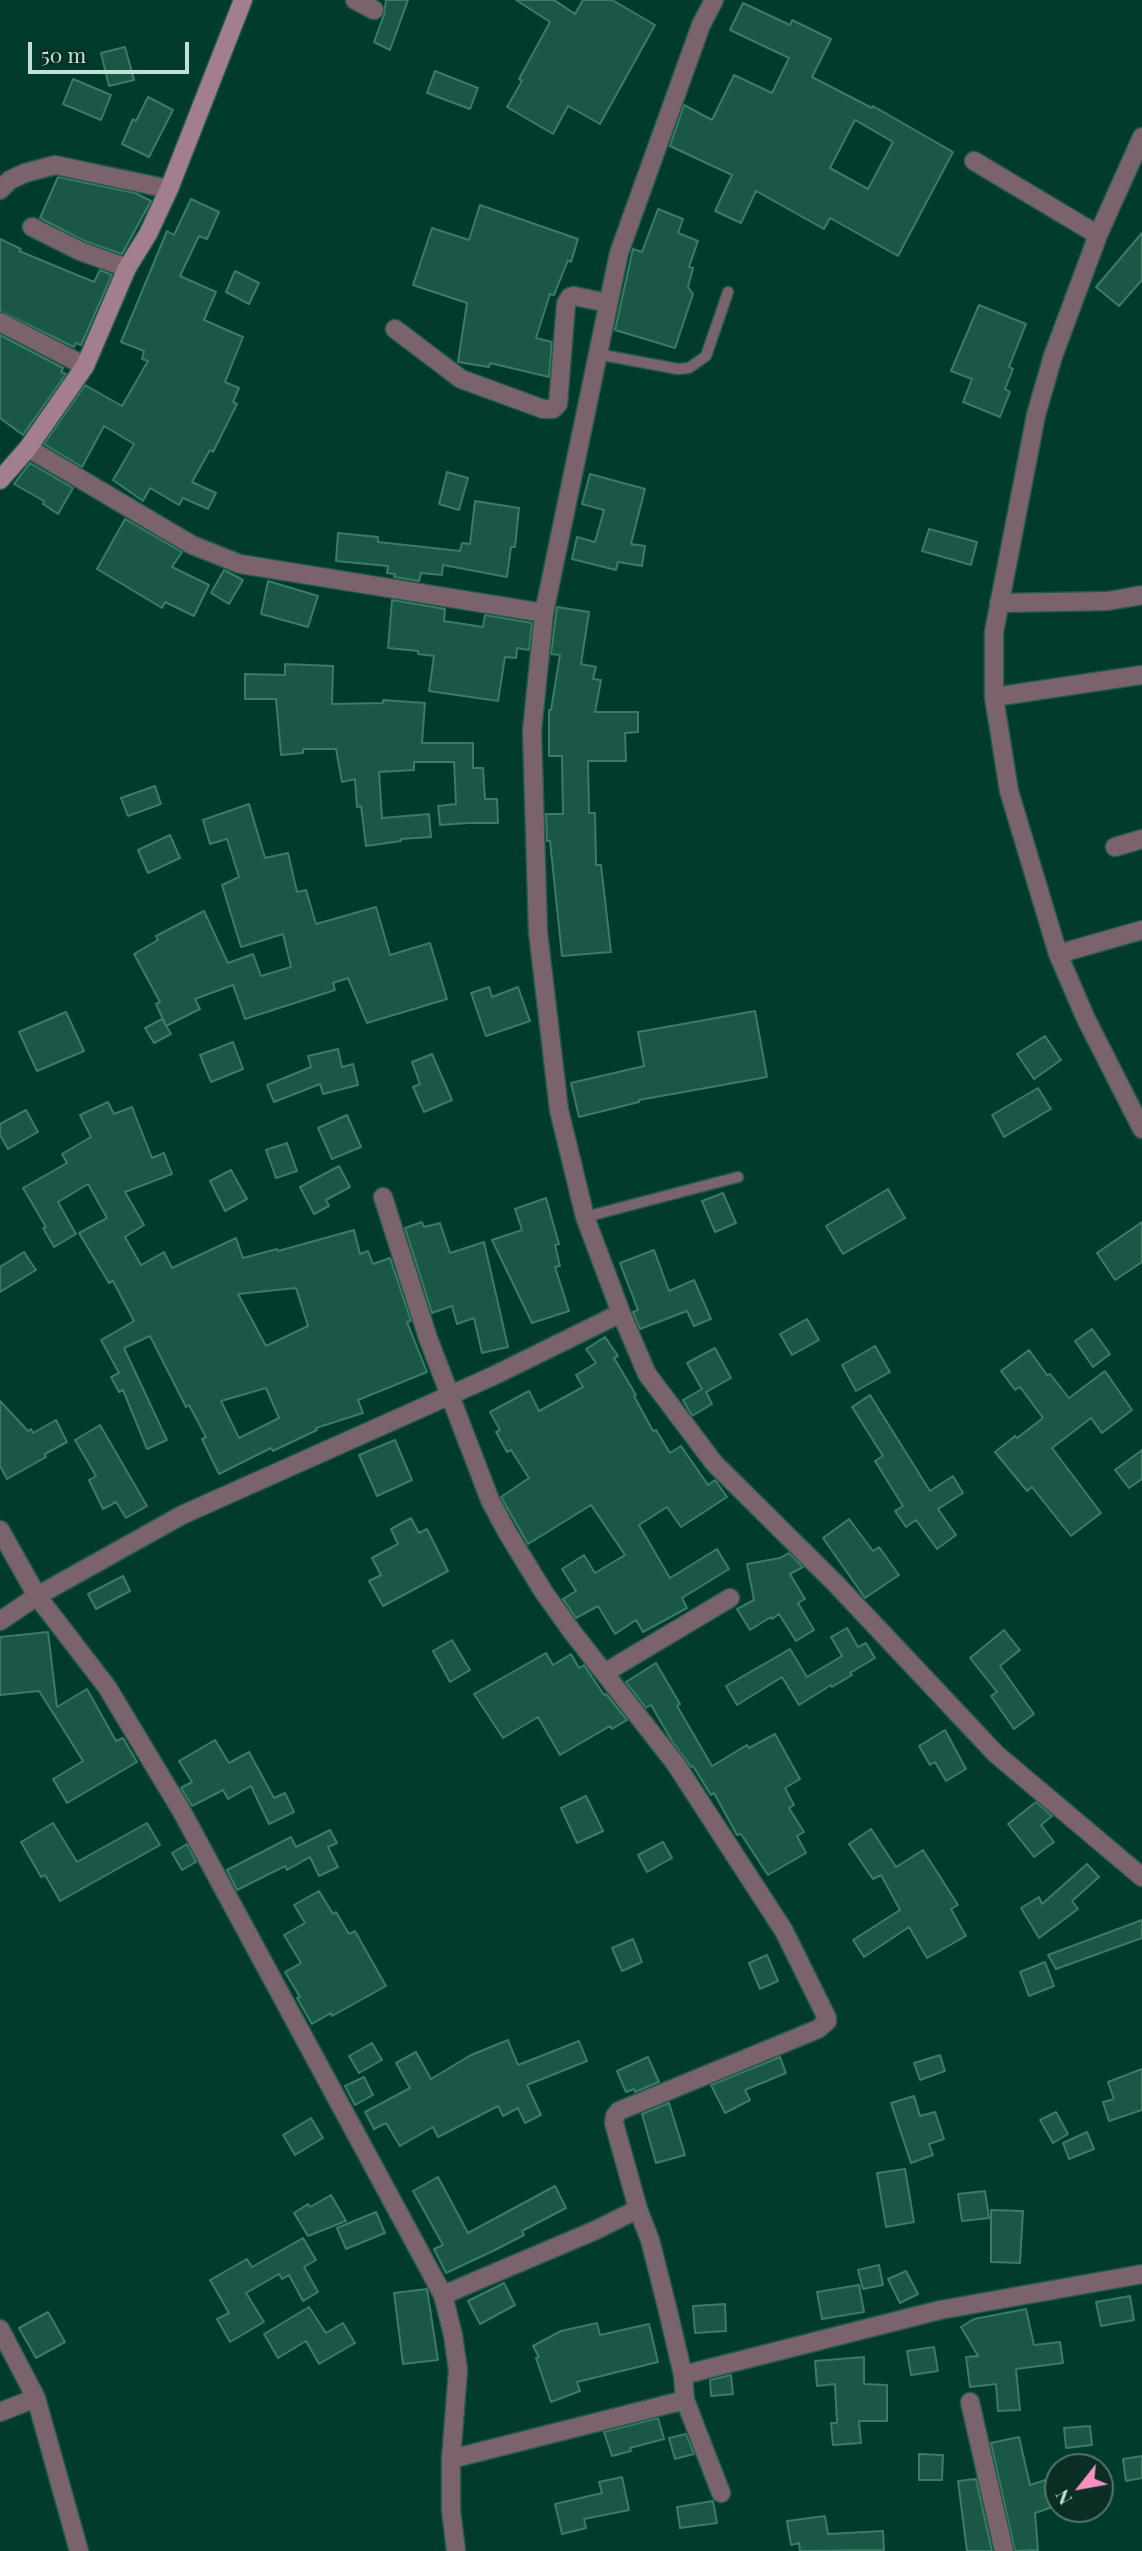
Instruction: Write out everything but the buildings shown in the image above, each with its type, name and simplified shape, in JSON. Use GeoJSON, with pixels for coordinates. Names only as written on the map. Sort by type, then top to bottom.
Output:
{"type":"FeatureCollection","features":[{"type":"Feature","properties":{"kind":"street"},"geometry":{"type":"LineString","coordinates":[[0,480],[28,448],[85,366],[127,268],[148,234],[169,189],[243,0]]}},
{"type":"Feature","properties":{"kind":"street"},"geometry":{"type":"LineString","coordinates":[[355,0],[374,10]]}},
{"type":"Feature","properties":{"kind":"street"},"geometry":{"type":"LineString","coordinates":[[714,0],[701,25],[619,253],[544,613],[532,731],[537,932],[559,1110],[585,1217],[647,1374],[714,1463],[836,1584],[996,1754],[1142,1877]]}},
{"type":"Feature","properties":{"kind":"street"},"geometry":{"type":"LineString","coordinates":[[1142,137],[1098,235],[1053,356],[1036,415],[994,632],[994,697],[1009,791],[1058,954],[1086,1018],[1142,1129]]}},
{"type":"Feature","properties":{"kind":"street"},"geometry":{"type":"LineString","coordinates":[[974,161],[1098,235]]}},
{"type":"Feature","properties":{"kind":"street"},"geometry":{"type":"LineString","coordinates":[[0,190],[10,180],[25,173],[55,165],[169,189]]}},
{"type":"Feature","properties":{"kind":"street"},"geometry":{"type":"LineString","coordinates":[[32,227],[80,251],[127,268]]}},
{"type":"Feature","properties":{"kind":"street"},"geometry":{"type":"LineString","coordinates":[[395,329],[461,379],[543,409],[553,408],[558,404],[566,304],[570,297],[574,296],[608,303]]}},
{"type":"Feature","properties":{"kind":"street"},"geometry":{"type":"LineString","coordinates":[[0,322],[85,366]]}},
{"type":"Feature","properties":{"kind":"street"},"geometry":{"type":"LineString","coordinates":[[28,448],[192,545],[240,564],[544,613]]}},
{"type":"Feature","properties":{"kind":"street"},"geometry":{"type":"LineString","coordinates":[[999,603],[1108,601],[1142,595]]}},
{"type":"Feature","properties":{"kind":"street"},"geometry":{"type":"LineString","coordinates":[[994,697],[1142,675]]}},
{"type":"Feature","properties":{"kind":"street"},"geometry":{"type":"LineString","coordinates":[[1115,847],[1142,839]]}},
{"type":"Feature","properties":{"kind":"street"},"geometry":{"type":"LineString","coordinates":[[1058,954],[1142,930]]}},
{"type":"Feature","properties":{"kind":"street"},"geometry":{"type":"LineString","coordinates":[[383,1197],[428,1338],[491,1500],[507,1532],[544,1591],[675,1763],[777,1920],[827,2015],[827,2021],[818,2029],[616,2113],[614,2123],[638,2209],[650,2240],[683,2375],[685,2400],[721,2493]]}},
{"type":"Feature","properties":{"kind":"street"},"geometry":{"type":"LineString","coordinates":[[0,1621],[37,1596],[182,1515],[493,1376],[621,1313]]}},
{"type":"Feature","properties":{"kind":"street"},"geometry":{"type":"LineString","coordinates":[[0,1530],[37,1596],[107,1688],[181,1810],[443,2295],[458,2370],[451,2459],[451,2510],[456,2551]]}},
{"type":"Feature","properties":{"kind":"street"},"geometry":{"type":"LineString","coordinates":[[606,1672],[730,1598]]}},
{"type":"Feature","properties":{"kind":"street"},"geometry":{"type":"LineString","coordinates":[[443,2295],[596,2230],[638,2209]]}},
{"type":"Feature","properties":{"kind":"street"},"geometry":{"type":"LineString","coordinates":[[683,2375],[940,2310],[1142,2273]]}},
{"type":"Feature","properties":{"kind":"street"},"geometry":{"type":"LineString","coordinates":[[0,2329],[36,2398],[79,2551]]}},
{"type":"Feature","properties":{"kind":"street"},"geometry":{"type":"LineString","coordinates":[[0,2412],[36,2398]]}},
{"type":"Feature","properties":{"kind":"street"},"geometry":{"type":"LineString","coordinates":[[451,2459],[685,2400]]}},
{"type":"Feature","properties":{"kind":"street"},"geometry":{"type":"LineString","coordinates":[[970,2402],[1004,2551]]}},
{"type":"Feature","properties":{"kind":"lane"},"geometry":{"type":"LineString","coordinates":[[597,354],[678,369],[689,368],[706,356],[728,292]]}},
{"type":"Feature","properties":{"kind":"lane"},"geometry":{"type":"LineString","coordinates":[[585,1217],[738,1177]]}}]}
